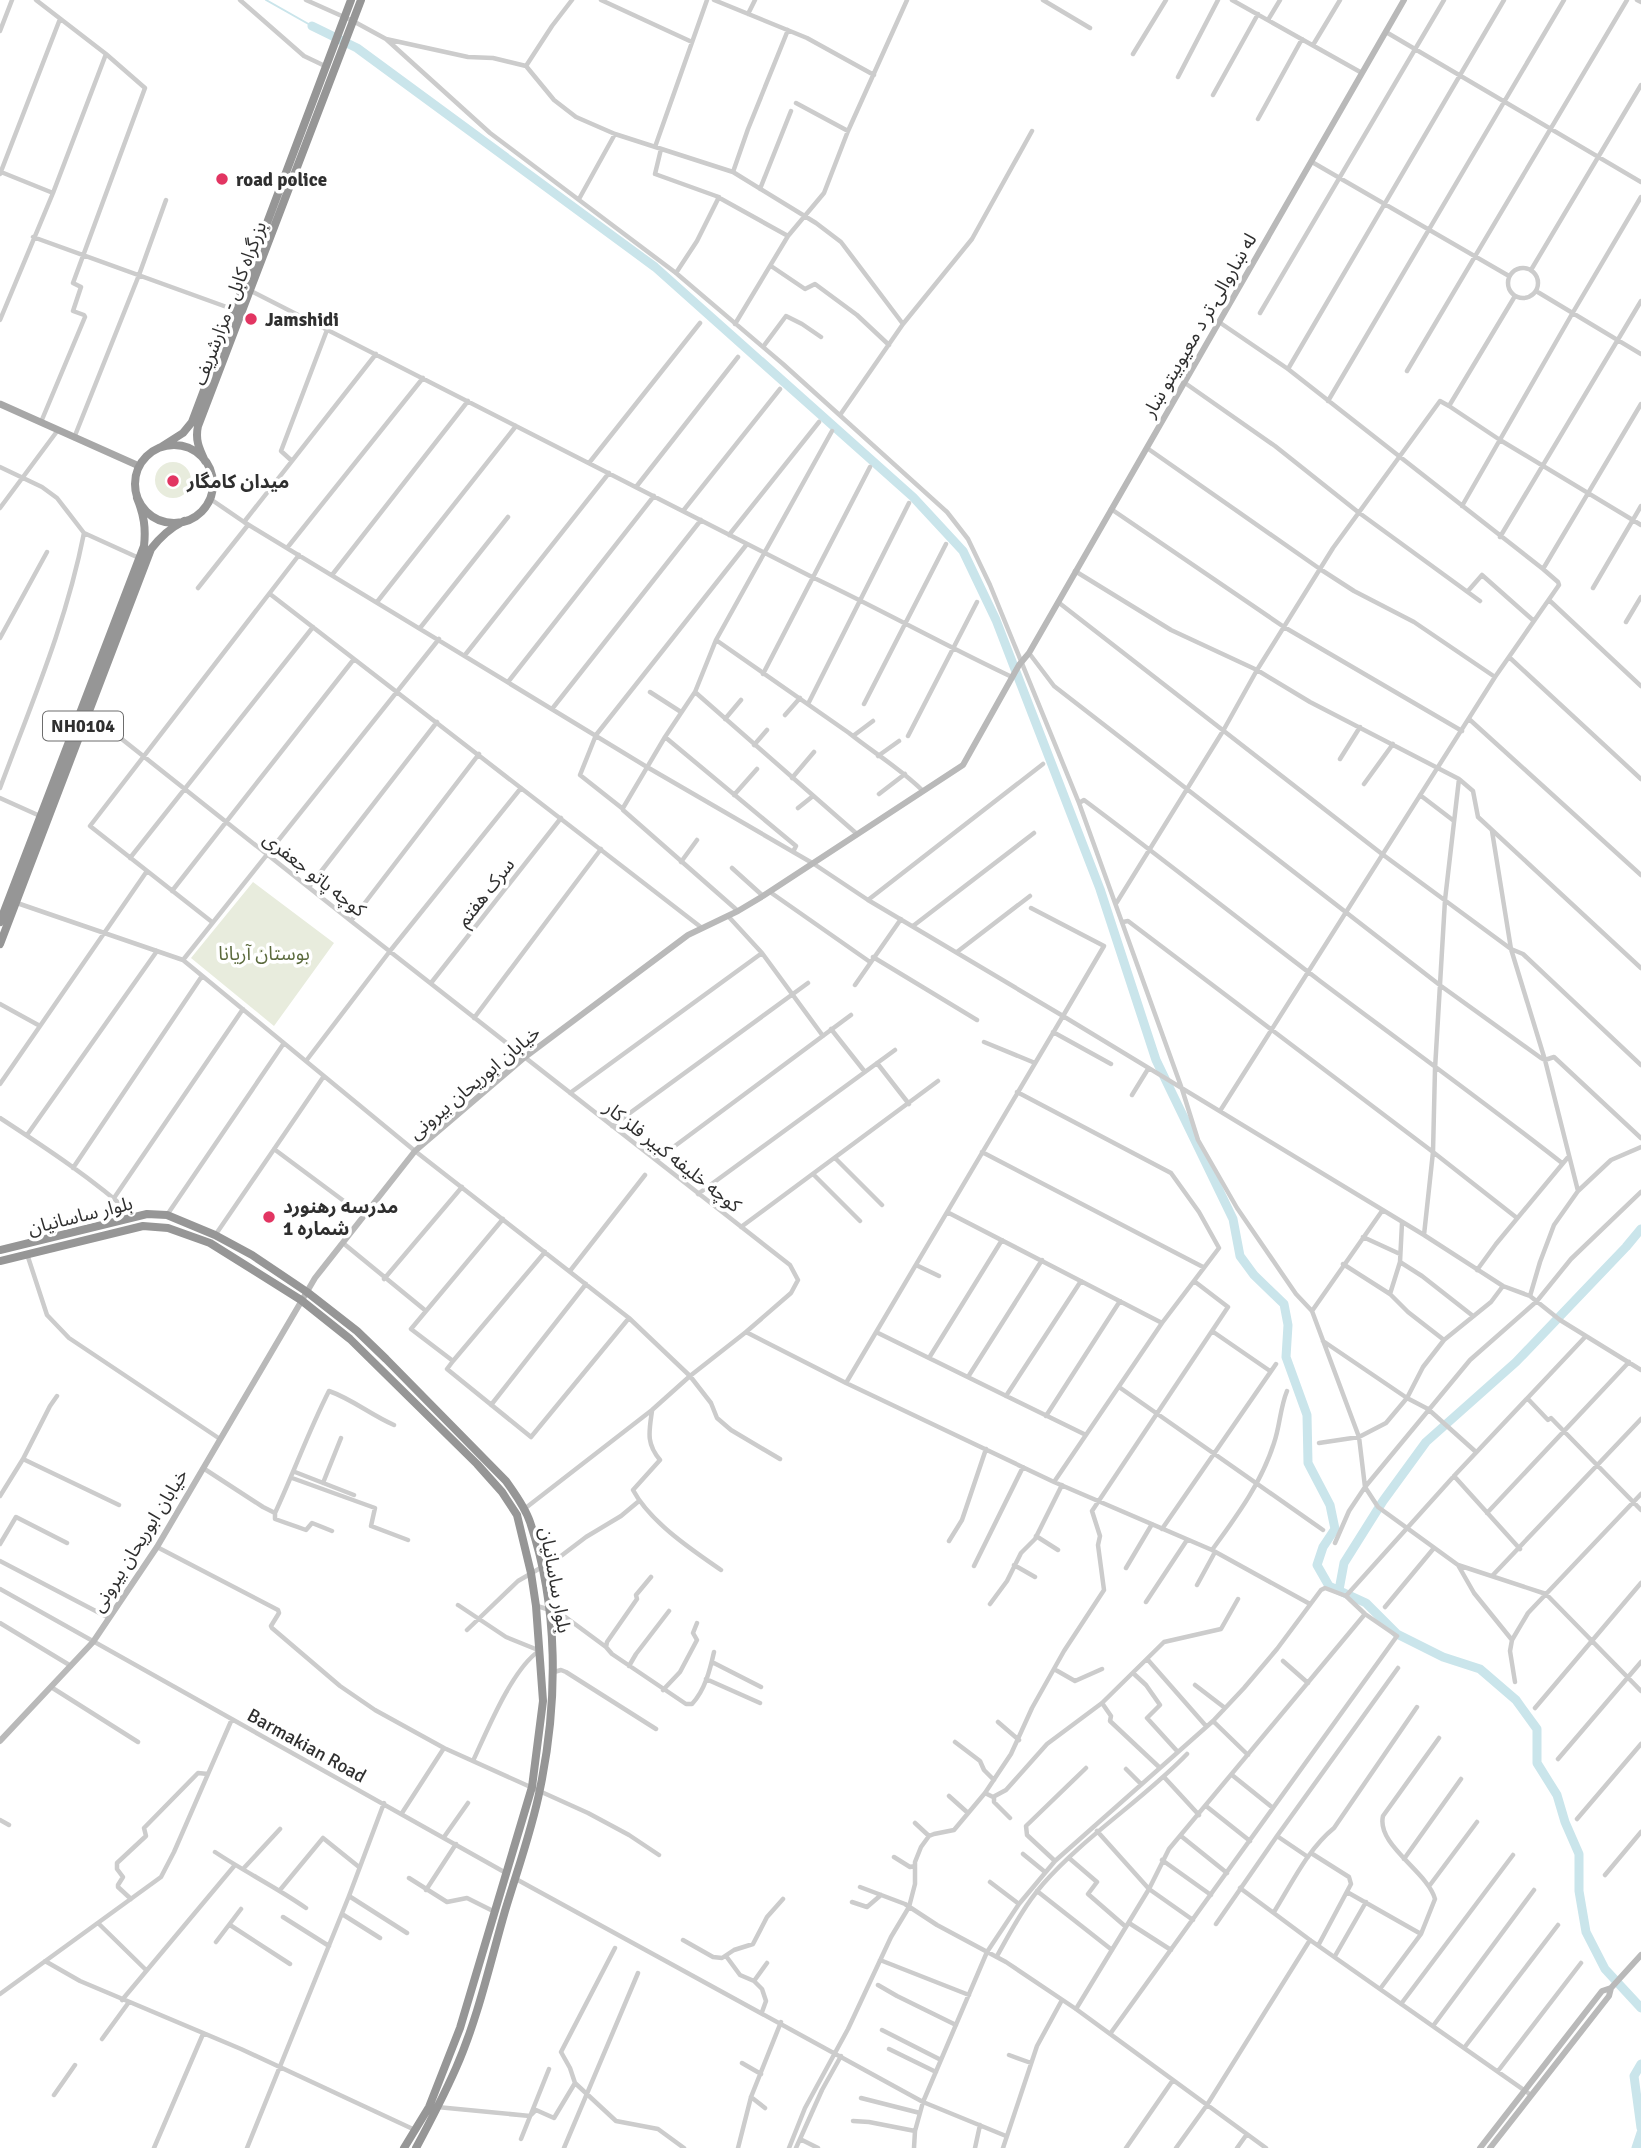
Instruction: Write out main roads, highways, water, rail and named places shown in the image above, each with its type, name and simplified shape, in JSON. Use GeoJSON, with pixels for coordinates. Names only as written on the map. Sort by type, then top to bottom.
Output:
{"type":"FeatureCollection","features":[{"type":"Feature","properties":{"kind":"highway","name":"بزرگراه کابل - مزارشریف"},"geometry":{"type":"LineString","coordinates":[[348,21],[351,0]]}},
{"type":"Feature","properties":{"kind":"highway","name":"بزرگراه کابل - مزارشریف"},"geometry":{"type":"LineString","coordinates":[[160,447],[183,433],[192,422],[235,310],[247,289],[348,21],[361,0]]}},
{"type":"Feature","properties":{"kind":"highway","name":"بزرگراه کابل - مزارشریف"},"geometry":{"type":"LineString","coordinates":[[205,461],[196,436],[198,426],[326,66],[334,56]]}},
{"type":"Feature","properties":{"kind":"highway"},"geometry":{"type":"LineString","coordinates":[[139,466],[148,454],[160,447],[173,445],[185,446],[197,452],[205,461]]}},
{"type":"Feature","properties":{"kind":"highway","name":"NH0104"},"geometry":{"type":"LineString","coordinates":[[0,922],[89,712],[151,549],[170,528],[195,516],[209,498],[211,472],[205,461]]}},
{"type":"Feature","properties":{"kind":"highway","name":"NH0104"},"geometry":{"type":"LineString","coordinates":[[44,818],[144,546],[144,514],[137,498],[135,476],[139,466]]}},
{"type":"Feature","properties":{"kind":"highway"},"geometry":{"type":"LineString","coordinates":[[137,498],[151,515],[162,520],[184,521]]}},
{"type":"Feature","properties":{"kind":"highway","name":"NH0104"},"geometry":{"type":"LineString","coordinates":[[0,944],[8,900]]}},
{"type":"Feature","properties":{"kind":"highway","name":"بلوار ساسانیان"},"geometry":{"type":"LineString","coordinates":[[0,1251],[135,1216],[167,1215],[215,1235],[252,1255],[307,1292],[357,1331],[386,1359],[506,1481],[520,1512],[536,1606],[543,1701],[536,1788]]}},
{"type":"Feature","properties":{"kind":"highway","name":"بلوار ساسانیان"},"geometry":{"type":"LineString","coordinates":[[0,1261],[143,1226],[168,1228],[210,1244],[301,1300],[350,1339],[477,1464],[530,1523],[542,1567],[549,1611],[554,1672],[549,1728],[536,1788],[479,2002],[457,2066],[404,2148]]}},
{"type":"Feature","properties":{"kind":"highway","name":"بلوار ساسانیان"},"geometry":{"type":"LineString","coordinates":[[416,2148],[433,2107],[496,1912],[511,1876]]}},
{"type":"Feature","properties":{"kind":"main road"},"geometry":{"type":"LineString","coordinates":[[0,404],[139,466]]}},
{"type":"Feature","properties":{"kind":"waterway"},"geometry":{"type":"LineString","coordinates":[[266,0],[312,26]]}},
{"type":"Feature","properties":{"kind":"waterway"},"geometry":{"type":"LineString","coordinates":[[312,26],[357,48],[655,267],[913,497],[963,551],[996,620],[1100,889],[1156,1060],[1233,1219],[1240,1256],[1254,1275],[1284,1304],[1288,1325],[1286,1357],[1307,1415],[1308,1463],[1330,1505],[1335,1529],[1323,1547],[1317,1565],[1329,1586],[1366,1603],[1397,1634],[1443,1657],[1480,1669],[1516,1700],[1537,1729],[1537,1763],[1557,1795],[1579,1854],[1579,1891],[1586,1932],[1605,1969],[1641,2008]]}},
{"type":"Feature","properties":{"kind":"waterway"},"geometry":{"type":"LineString","coordinates":[[1339,1590],[1344,1563],[1383,1501],[1426,1442],[1516,1362],[1641,1229]]}},
{"type":"Feature","properties":{"kind":"waterway"},"geometry":{"type":"LineString","coordinates":[[1641,2064],[1634,2076],[1641,2128]]}},
{"type":"Feature","properties":{"kind":"waterway"},"geometry":{"type":"LineString","coordinates":[[1636,2148],[1641,2133]]}},
{"type":"Feature","properties":{"kind":"place","name":"road police"},"geometry":{"type":"Point","coordinates":[222,179]}},
{"type":"Feature","properties":{"kind":"place","name":"Jamshidi"},"geometry":{"type":"Point","coordinates":[251,319]}},
{"type":"Feature","properties":{"kind":"place","name":"میدان کامگار"},"geometry":{"type":"Point","coordinates":[173,481]}},
{"type":"Feature","properties":{"kind":"place","name":"مدرسه رهنورد شماره 1"},"geometry":{"type":"Point","coordinates":[269,1217]}},
{"type":"Feature","properties":{"kind":"park label","name":"بوستان آریانا"},"geometry":{"type":"Point","coordinates":[264,953]}}]}
